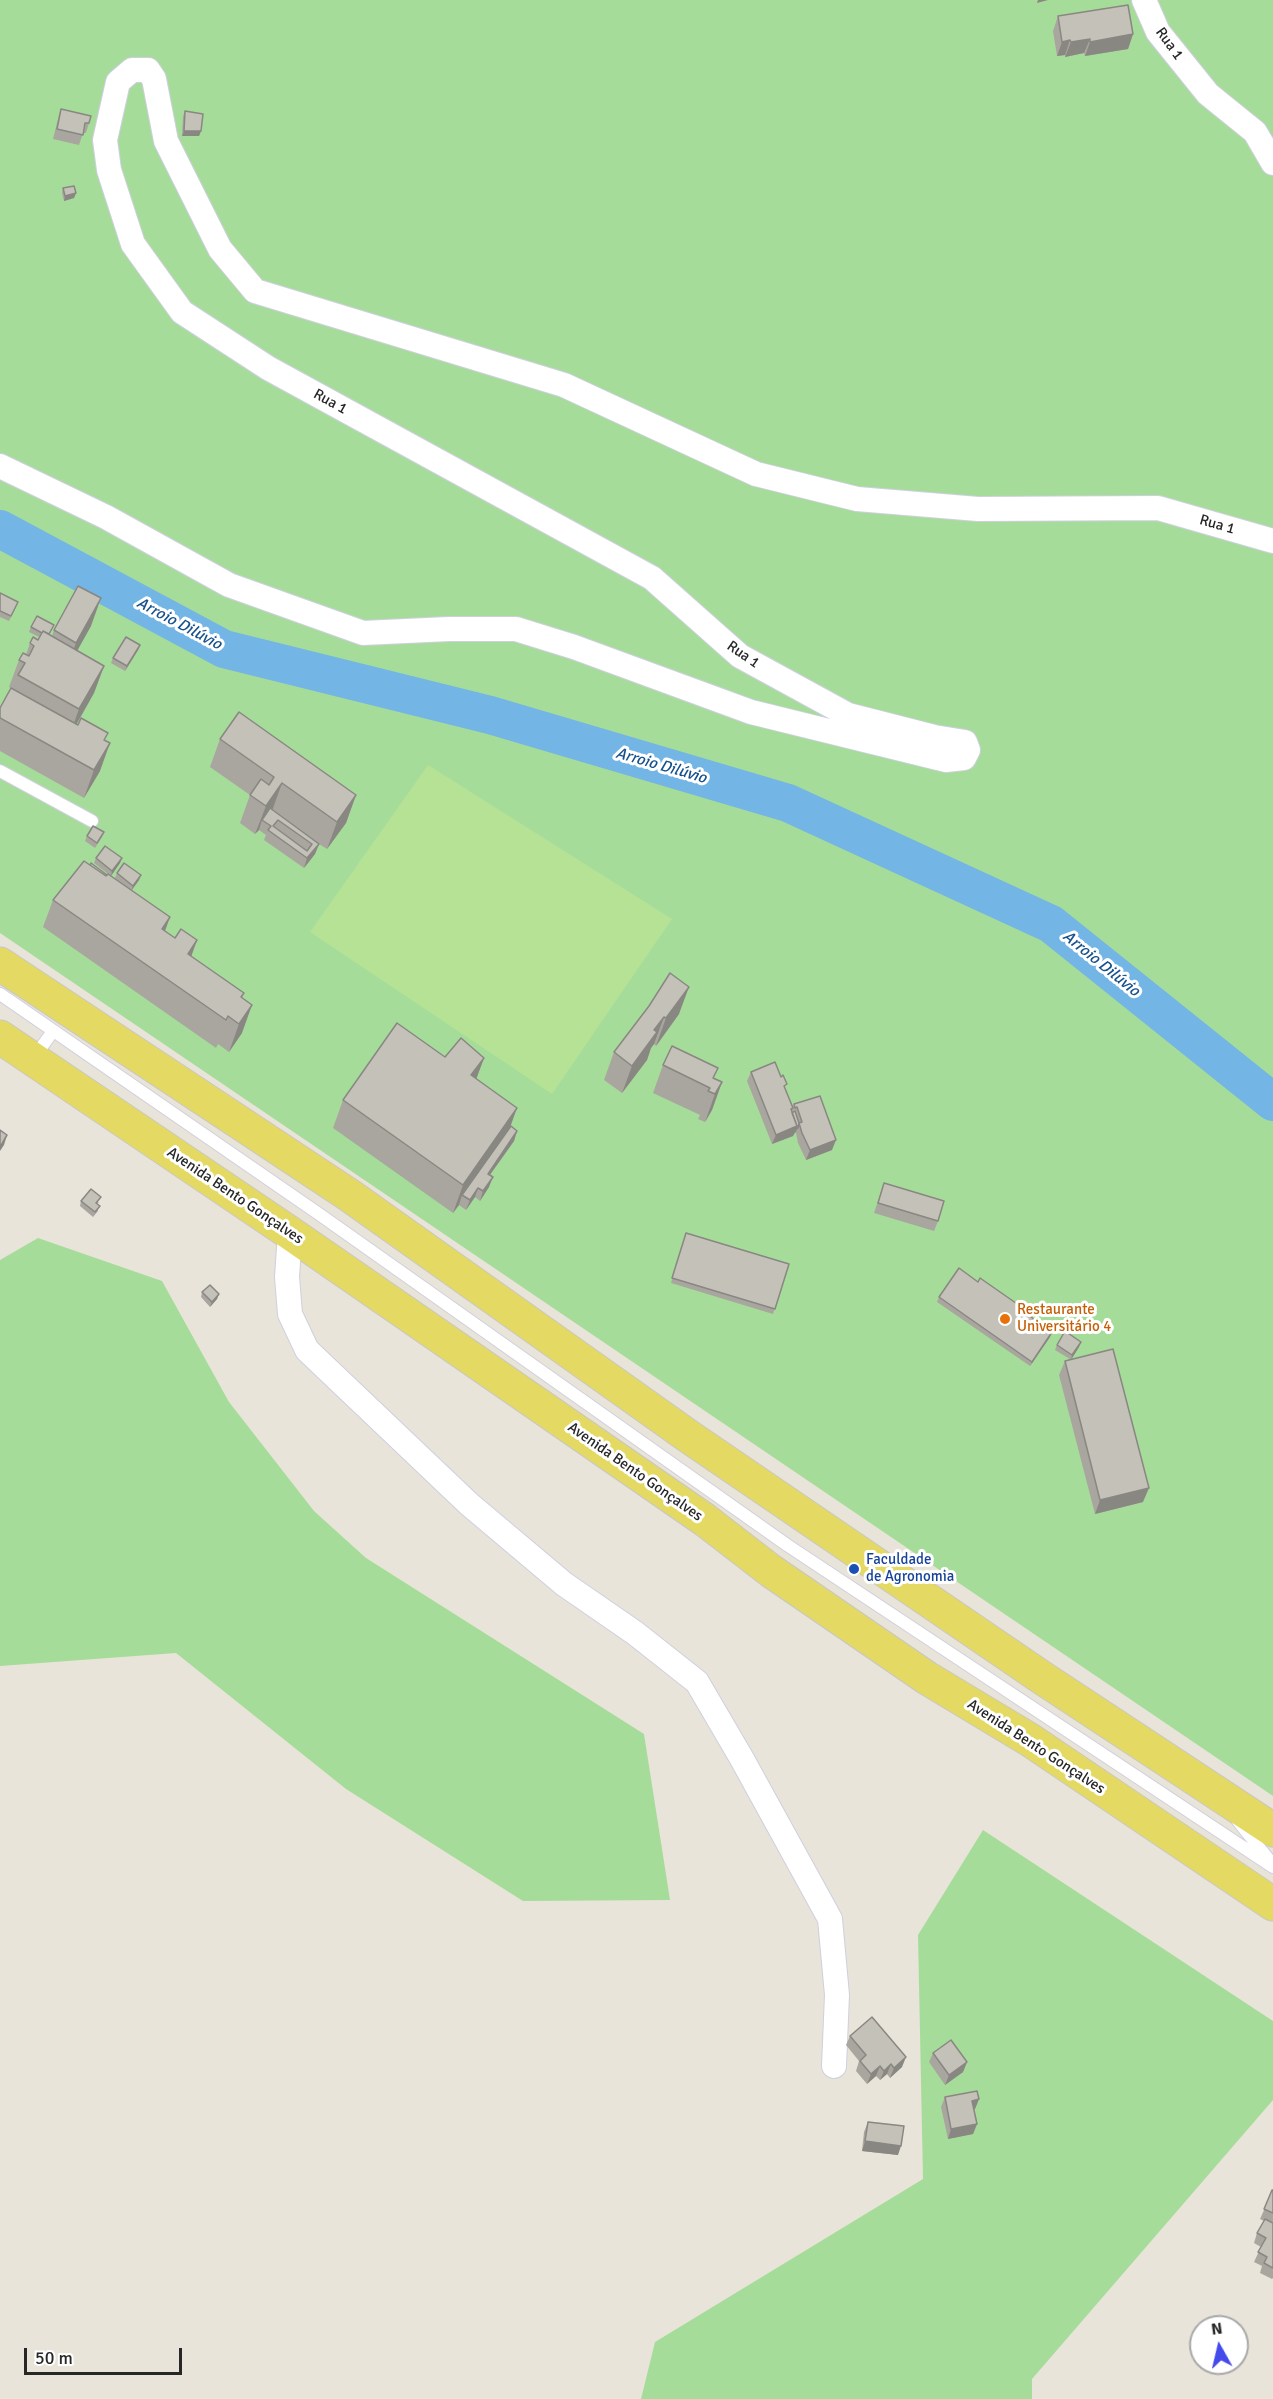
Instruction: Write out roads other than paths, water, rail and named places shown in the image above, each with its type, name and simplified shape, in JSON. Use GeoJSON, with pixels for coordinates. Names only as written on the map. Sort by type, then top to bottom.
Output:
{"type":"FeatureCollection","features":[{"type":"Feature","properties":{"kind":"main road"},"geometry":{"type":"LineString","coordinates":[[0,964],[349,1195],[688,1436],[1041,1677],[1273,1830]]}},
{"type":"Feature","properties":{"kind":"main road","name":"Avenida Bento Gonçalves"},"geometry":{"type":"LineString","coordinates":[[0,1037],[290,1233],[695,1513],[771,1570],[908,1664],[1030,1740],[1273,1904]]}},
{"type":"Feature","properties":{"kind":"street","name":"Rua 1"},"geometry":{"type":"LineString","coordinates":[[1144,0],[1158,32],[1208,94],[1255,132],[1273,163]]}},
{"type":"Feature","properties":{"kind":"street","name":"Rua 1"},"geometry":{"type":"LineString","coordinates":[[0,466],[106,517],[229,585],[363,633],[516,629],[574,647],[751,712],[946,760],[964,759],[968,750],[965,741],[934,737],[848,715],[740,656],[652,578],[268,368],[182,312],[133,244],[109,170],[105,140],[118,82],[125,74],[140,69],[148,70],[154,79],[166,141],[220,249],[255,291],[564,385],[756,474],[857,499],[978,509],[1158,508],[1273,540]]}},
{"type":"Feature","properties":{"kind":"street"},"geometry":{"type":"LineString","coordinates":[[290,1233],[287,1277],[290,1314],[307,1350],[469,1504],[564,1584],[635,1633],[697,1682],[830,1919],[837,1995],[834,2066]]}},
{"type":"Feature","properties":{"kind":"lane"},"geometry":{"type":"LineString","coordinates":[[0,771],[92,821]]}},
{"type":"Feature","properties":{"kind":"lane"},"geometry":{"type":"LineString","coordinates":[[0,994],[319,1214],[787,1545],[1273,1866]]}},
{"type":"Feature","properties":{"kind":"lane"},"geometry":{"type":"LineString","coordinates":[[33,1059],[52,1031]]}},
{"type":"Feature","properties":{"kind":"lane"},"geometry":{"type":"LineString","coordinates":[[1213,1789],[1273,1866]]}},
{"type":"Feature","properties":{"kind":"waterway","name":"Arroio Dilúvio"},"geometry":{"type":"LineString","coordinates":[[0,529],[224,649],[490,715],[788,803],[1051,924],[1273,1102]]}},
{"type":"Feature","properties":{"kind":"place","name":"Restaurante Universitário 4"},"geometry":{"type":"Point","coordinates":[1005,1319]}},
{"type":"Feature","properties":{"kind":"place","name":"Faculdade de Agronomia"},"geometry":{"type":"Point","coordinates":[854,1569]}}]}
